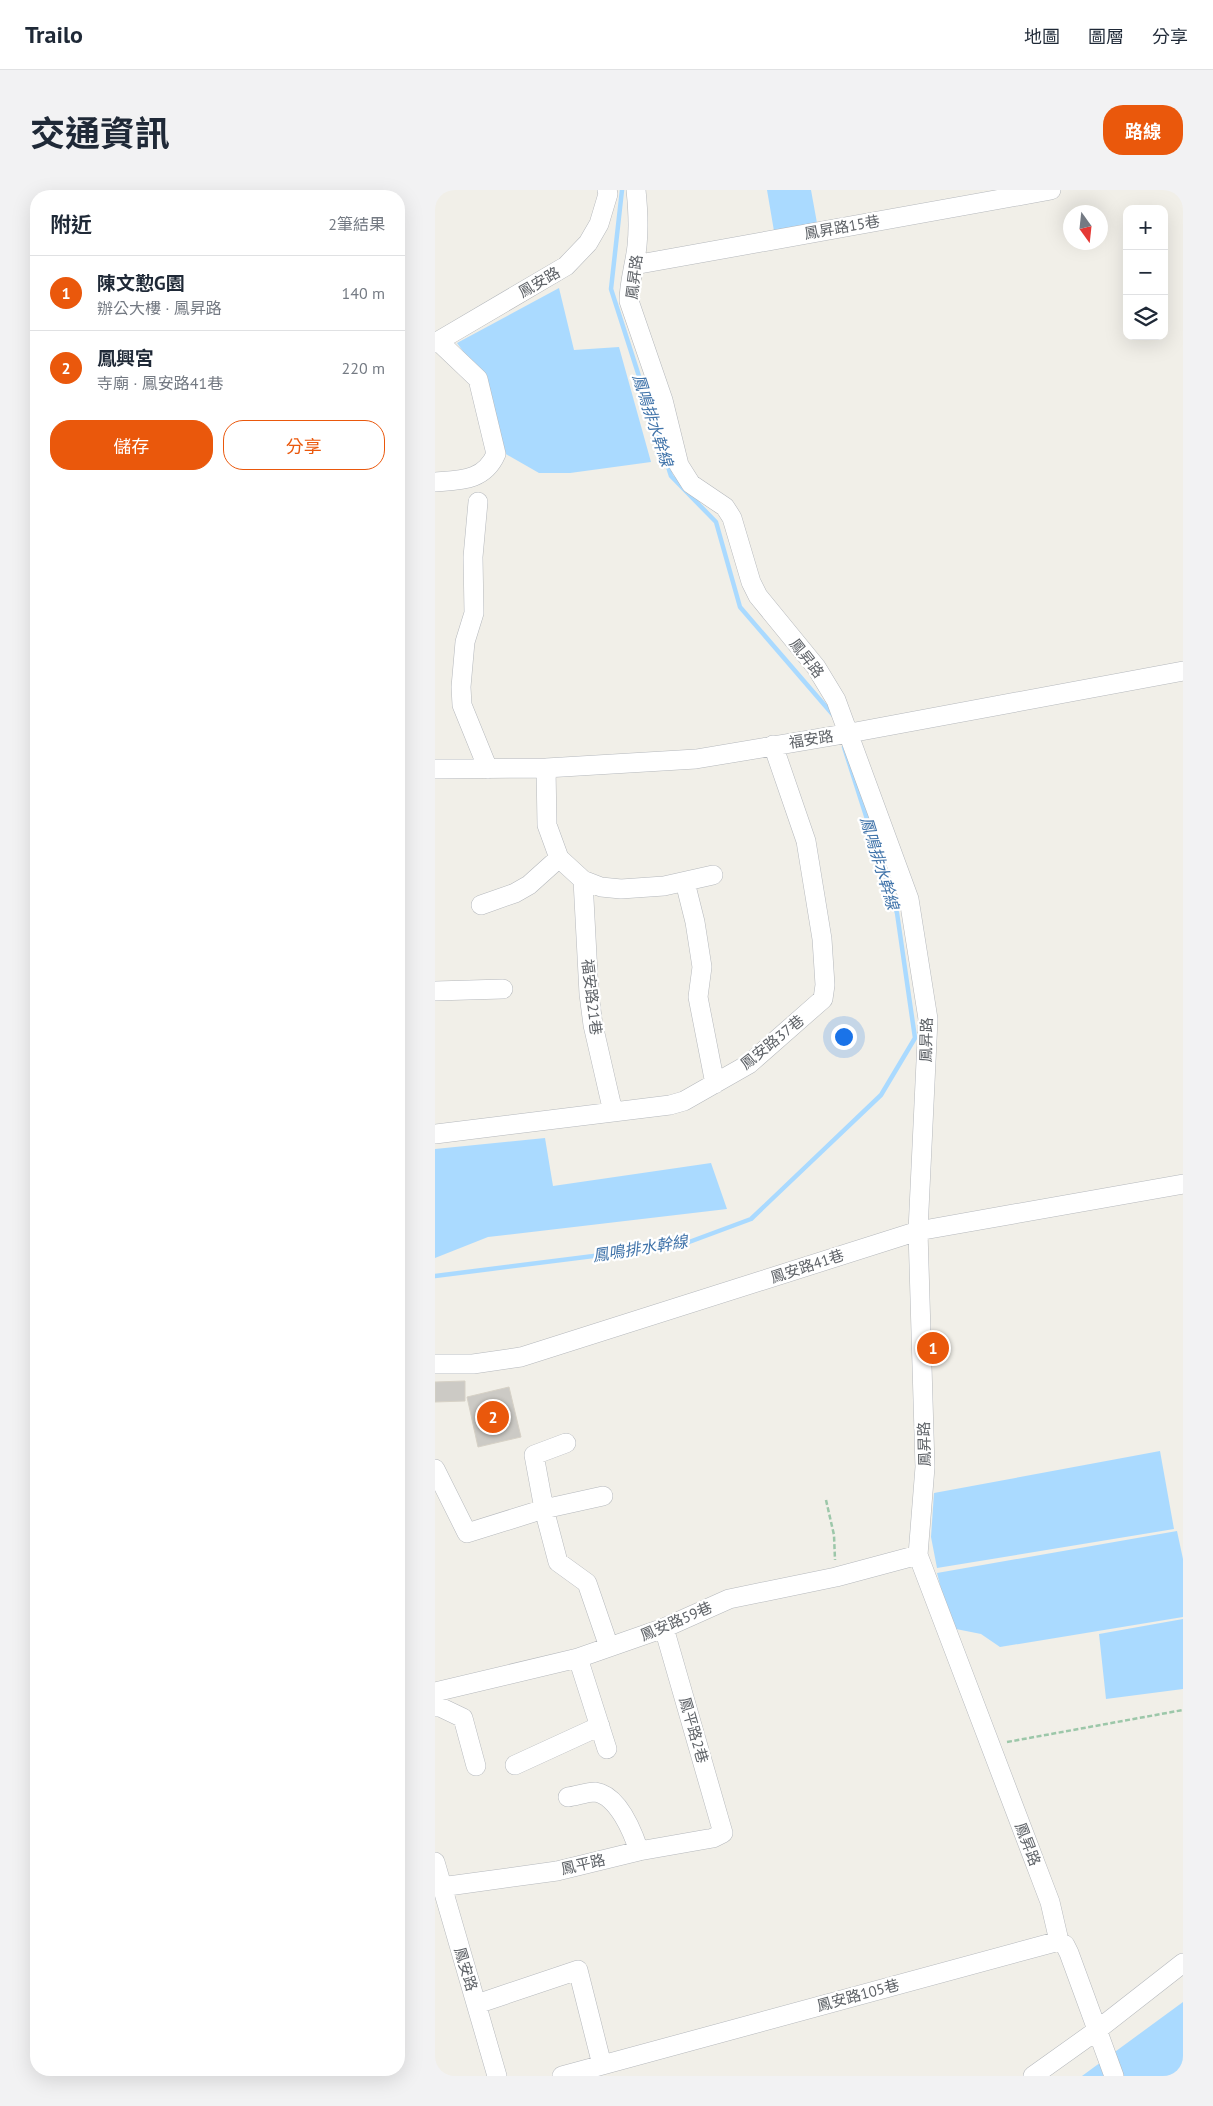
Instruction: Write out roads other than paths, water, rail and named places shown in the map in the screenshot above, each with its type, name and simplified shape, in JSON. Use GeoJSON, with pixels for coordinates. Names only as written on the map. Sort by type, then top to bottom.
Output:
{"type":"FeatureCollection","features":[{"type":"Feature","properties":{"kind":"street","name":"鳳安路"},"geometry":{"type":"LineString","coordinates":[[437,342],[566,266],[588,243],[599,224],[608,194],[607,190]]}},
{"type":"Feature","properties":{"kind":"street","name":"鳳昇路"},"geometry":{"type":"LineString","coordinates":[[636,190],[639,214],[637,247],[629,301],[663,400],[679,465],[691,484],[725,507],[732,518],[751,582],[758,596],[816,667],[836,700],[850,733],[909,899],[928,1019],[918,1231],[925,1467],[918,1556],[1050,1902],[1059,1941]]}},
{"type":"Feature","properties":{"kind":"street","name":"鳳昇路15巷"},"geometry":{"type":"LineString","coordinates":[[634,265],[1051,190]]}},
{"type":"Feature","properties":{"kind":"street"},"geometry":{"type":"LineString","coordinates":[[435,482],[473,477],[491,465],[496,454],[477,379],[437,342]]}},
{"type":"Feature","properties":{"kind":"street"},"geometry":{"type":"LineString","coordinates":[[478,502],[473,557],[474,612],[465,642],[461,695],[462,705],[488,769]]}},
{"type":"Feature","properties":{"kind":"street","name":"福安路"},"geometry":{"type":"LineString","coordinates":[[435,769],[546,768],[696,759],[850,733],[1183,671]]}},
{"type":"Feature","properties":{"kind":"street","name":"鳳安路37巷"},"geometry":{"type":"LineString","coordinates":[[435,1134],[613,1112],[684,1101],[749,1064],[823,999],[825,992],[822,939],[806,841],[773,745]]}},
{"type":"Feature","properties":{"kind":"street"},"geometry":{"type":"LineString","coordinates":[[546,768],[547,825],[559,858],[583,880],[601,887],[621,889],[664,886],[713,875]]}},
{"type":"Feature","properties":{"kind":"street"},"geometry":{"type":"LineString","coordinates":[[481,905],[515,893],[529,884],[559,858]]}},
{"type":"Feature","properties":{"kind":"street","name":"福安路21巷"},"geometry":{"type":"LineString","coordinates":[[583,880],[589,994],[593,1025],[613,1112]]}},
{"type":"Feature","properties":{"kind":"street"},"geometry":{"type":"LineString","coordinates":[[685,882],[695,922],[702,967],[698,996],[715,1084]]}},
{"type":"Feature","properties":{"kind":"street"},"geometry":{"type":"LineString","coordinates":[[435,991],[503,989]]}},
{"type":"Feature","properties":{"kind":"street","name":"鳳安路41巷"},"geometry":{"type":"LineString","coordinates":[[435,1364],[473,1364],[521,1357],[918,1231],[1183,1184]]}},
{"type":"Feature","properties":{"kind":"street"},"geometry":{"type":"LineString","coordinates":[[566,1442],[534,1456],[544,1509],[558,1562],[587,1583],[609,1648]]}},
{"type":"Feature","properties":{"kind":"street"},"geometry":{"type":"LineString","coordinates":[[435,1469],[467,1532],[544,1509],[603,1496]]}},
{"type":"Feature","properties":{"kind":"street","name":"鳳安路59巷"},"geometry":{"type":"LineString","coordinates":[[435,1692],[578,1658],[664,1628],[729,1598],[835,1577],[918,1556]]}},
{"type":"Feature","properties":{"kind":"street","name":"鳳平路2巷"},"geometry":{"type":"LineString","coordinates":[[664,1628],[723,1833]]}},
{"type":"Feature","properties":{"kind":"street"},"geometry":{"type":"LineString","coordinates":[[578,1658],[607,1749]]}},
{"type":"Feature","properties":{"kind":"street"},"geometry":{"type":"LineString","coordinates":[[435,1708],[440,1707],[463,1718],[476,1766]]}},
{"type":"Feature","properties":{"kind":"street"},"geometry":{"type":"LineString","coordinates":[[515,1765],[600,1726]]}},
{"type":"Feature","properties":{"kind":"street"},"geometry":{"type":"LineString","coordinates":[[568,1797],[596,1792],[610,1799],[631,1828],[639,1851]]}},
{"type":"Feature","properties":{"kind":"street","name":"鳳平路"},"geometry":{"type":"LineString","coordinates":[[437,1875],[557,1870],[639,1851],[713,1838],[723,1833]]}},
{"type":"Feature","properties":{"kind":"street","name":"鳳安路"},"geometry":{"type":"LineString","coordinates":[[437,1875],[497,2076]]}},
{"type":"Feature","properties":{"kind":"street"},"geometry":{"type":"LineString","coordinates":[[1059,1941],[1065,1945],[1069,1953],[1114,2076]]}},
{"type":"Feature","properties":{"kind":"street","name":"鳳安路105巷"},"geometry":{"type":"LineString","coordinates":[[562,2076],[1059,1941]]}},
{"type":"Feature","properties":{"kind":"street"},"geometry":{"type":"LineString","coordinates":[[1033,2076],[1100,2040],[1183,1963]]}},
{"type":"Feature","properties":{"kind":"street"},"geometry":{"type":"LineString","coordinates":[[477,2004],[578,1970],[602,2065]]}},
{"type":"Feature","properties":{"kind":"water"},"geometry":{"type":"Polygon","coordinates":[[[767,190],[811,190],[819,234],[775,237],[767,190]]]}},
{"type":"Feature","properties":{"kind":"water"},"geometry":{"type":"Polygon","coordinates":[[[559,288],[574,350],[619,347],[651,462],[570,473],[539,473],[504,453],[473,365],[457,343],[559,288]]]}},
{"type":"Feature","properties":{"kind":"water"},"geometry":{"type":"Polygon","coordinates":[[[545,1138],[553,1186],[711,1163],[727,1209],[488,1237],[435,1258],[435,1149],[545,1138]]]}},
{"type":"Feature","properties":{"kind":"water"},"geometry":{"type":"Polygon","coordinates":[[[1160,1451],[1174,1529],[937,1568],[931,1537],[934,1493],[1160,1451]]]}},
{"type":"Feature","properties":{"kind":"water"},"geometry":{"type":"Polygon","coordinates":[[[1177,1531],[1183,1559],[1183,1617],[1000,1647],[981,1634],[951,1628],[937,1573],[1177,1531]]]}},
{"type":"Feature","properties":{"kind":"water"},"geometry":{"type":"Polygon","coordinates":[[[1183,1619],[1183,1689],[1106,1699],[1099,1634],[1183,1619]]]}},
{"type":"Feature","properties":{"kind":"water"},"geometry":{"type":"Polygon","coordinates":[[[1183,2002],[1183,2076],[1082,2076],[1183,2002]]]}},
{"type":"Feature","properties":{"kind":"waterway","name":"鳳鳴排水幹線"},"geometry":{"type":"LineString","coordinates":[[622,190],[611,289],[671,476],[716,522],[740,607],[834,716]]}},
{"type":"Feature","properties":{"kind":"waterway","name":"鳳鳴排水幹線"},"geometry":{"type":"LineString","coordinates":[[435,1276],[681,1245],[751,1219],[881,1095],[915,1038],[897,913],[844,747]]}},
{"type":"Feature","properties":{"kind":"place","name":"陳文懃G園"},"geometry":{"type":"Point","coordinates":[933,1348]}},
{"type":"Feature","properties":{"kind":"place","name":"鳳興宮"},"geometry":{"type":"Point","coordinates":[493,1417]}}]}
